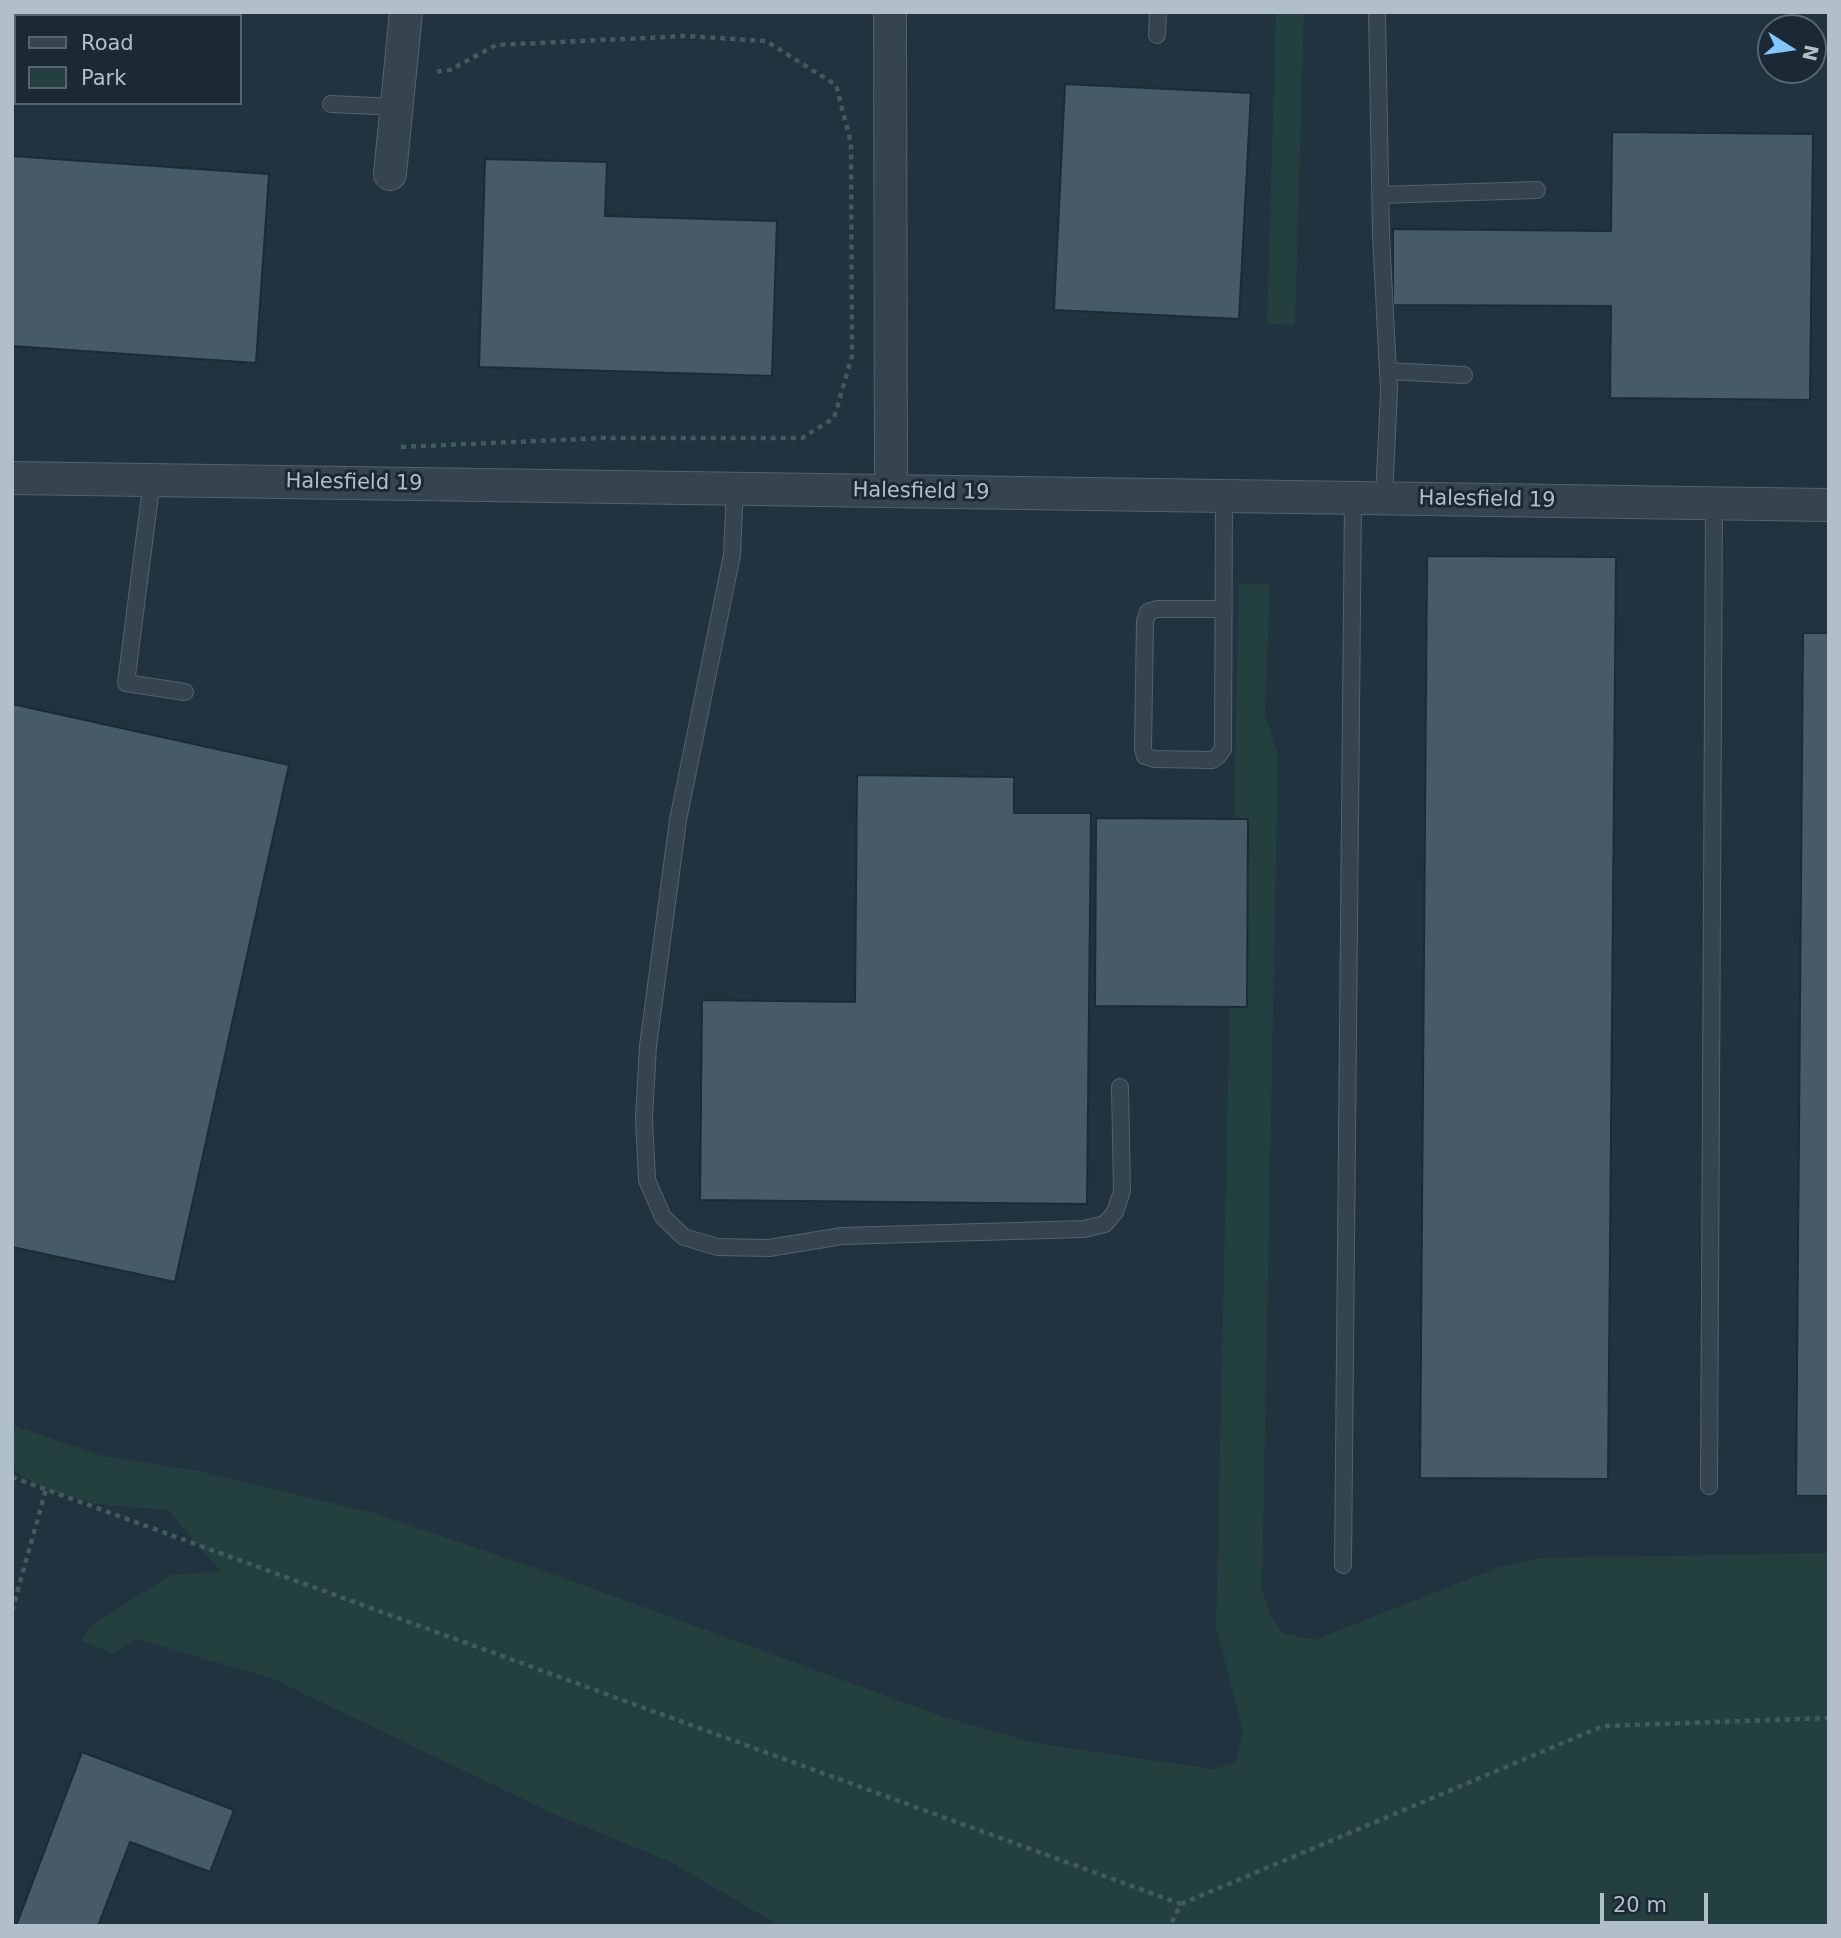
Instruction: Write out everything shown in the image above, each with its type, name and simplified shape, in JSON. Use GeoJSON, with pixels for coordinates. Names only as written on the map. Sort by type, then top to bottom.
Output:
{"type":"FeatureCollection","features":[{"type":"Feature","properties":{"kind":"street"},"geometry":{"type":"LineString","coordinates":[[390,174],[406,12]]}},
{"type":"Feature","properties":{"kind":"street"},"geometry":{"type":"LineString","coordinates":[[890,12],[891,491]]}},
{"type":"Feature","properties":{"kind":"street","name":"Halesfield 19"},"geometry":{"type":"LineString","coordinates":[[12,478],[1829,505]]}},
{"type":"Feature","properties":{"kind":"lane"},"geometry":{"type":"LineString","coordinates":[[1157,35],[1158,12]]}},
{"type":"Feature","properties":{"kind":"lane"},"geometry":{"type":"LineString","coordinates":[[1377,12],[1380,195],[1389,391],[1384,498]]}},
{"type":"Feature","properties":{"kind":"lane"},"geometry":{"type":"LineString","coordinates":[[331,104],[397,107]]}},
{"type":"Feature","properties":{"kind":"lane"},"geometry":{"type":"LineString","coordinates":[[1380,195],[1537,190]]}},
{"type":"Feature","properties":{"kind":"lane"},"geometry":{"type":"LineString","coordinates":[[1388,372],[1464,375]]}},
{"type":"Feature","properties":{"kind":"lane"},"geometry":{"type":"LineString","coordinates":[[152,480],[126,683],[185,692]]}},
{"type":"Feature","properties":{"kind":"lane"},"geometry":{"type":"LineString","coordinates":[[735,488],[732,555],[678,820],[648,1045],[644,1118],[647,1180],[663,1217],[684,1237],[717,1247],[769,1248],[842,1236],[1084,1230],[1105,1224],[1115,1212],[1122,1191],[1120,1087]]}},
{"type":"Feature","properties":{"kind":"lane"},"geometry":{"type":"LineString","coordinates":[[1223,609],[1157,609],[1148,612],[1145,621],[1145,756],[1154,759],[1212,760],[1223,749],[1224,496]]}},
{"type":"Feature","properties":{"kind":"lane"},"geometry":{"type":"LineString","coordinates":[[1343,1565],[1353,498]]}},
{"type":"Feature","properties":{"kind":"lane"},"geometry":{"type":"LineString","coordinates":[[1710,1486],[1714,503]]}},
{"type":"Feature","properties":{"kind":"path"},"geometry":{"type":"LineString","coordinates":[[394,447],[603,438],[802,438],[834,418],[852,356],[850,143],[836,85],[766,41],[687,36],[496,45],[450,70],[400,74]]}},
{"type":"Feature","properties":{"kind":"path"},"geometry":{"type":"LineString","coordinates":[[12,1477],[1181,1904]]}},
{"type":"Feature","properties":{"kind":"path"},"geometry":{"type":"LineString","coordinates":[[12,1611],[46,1489]]}},
{"type":"Feature","properties":{"kind":"path"},"geometry":{"type":"LineString","coordinates":[[1170,1926],[1181,1904],[1603,1726],[1829,1718]]}},
{"type":"Feature","properties":{"kind":"green space"},"geometry":{"type":"Polygon","coordinates":[[[1276,12],[1304,12],[1295,325],[1267,324],[1276,12]]]}},
{"type":"Feature","properties":{"kind":"green space"},"geometry":{"type":"Polygon","coordinates":[[[1270,583],[1265,715],[1278,754],[1262,1590],[1271,1616],[1283,1633],[1314,1640],[1499,1567],[1543,1558],[1829,1553],[1829,1926],[780,1926],[671,1862],[554,1814],[271,1678],[136,1639],[112,1654],[81,1640],[93,1624],[171,1575],[221,1572],[168,1510],[96,1504],[46,1489],[12,1470],[12,1425],[102,1456],[198,1471],[374,1513],[561,1577],[944,1717],[1035,1743],[1213,1769],[1236,1762],[1243,1731],[1216,1628],[1239,584],[1270,583]]]}},
{"type":"Feature","properties":{"kind":"building"},"geometry":{"type":"Polygon","coordinates":[[[1065,84],[1251,93],[1239,319],[1054,310],[1065,84]]]}},
{"type":"Feature","properties":{"kind":"building"},"geometry":{"type":"Polygon","coordinates":[[[1612,132],[1813,134],[1810,400],[1610,398],[1611,306],[1393,305],[1393,229],[1611,231],[1612,132]]]}},
{"type":"Feature","properties":{"kind":"building"},"geometry":{"type":"Polygon","coordinates":[[[12,156],[269,174],[256,363],[12,346],[12,156]]]}},
{"type":"Feature","properties":{"kind":"building"},"geometry":{"type":"Polygon","coordinates":[[[485,159],[607,162],[605,216],[777,221],[772,376],[479,367],[485,159]]]}},
{"type":"Feature","properties":{"kind":"building"},"geometry":{"type":"Polygon","coordinates":[[[1427,556],[1616,557],[1608,1479],[1420,1478],[1427,556]]]}},
{"type":"Feature","properties":{"kind":"building"},"geometry":{"type":"Polygon","coordinates":[[[1803,633],[1829,633],[1829,1496],[1796,1496],[1803,633]]]}},
{"type":"Feature","properties":{"kind":"building"},"geometry":{"type":"Polygon","coordinates":[[[12,704],[289,765],[175,1282],[12,1247],[12,704]]]}},
{"type":"Feature","properties":{"kind":"building"},"geometry":{"type":"Polygon","coordinates":[[[857,775],[1014,777],[1014,813],[1091,813],[1087,1204],[700,1200],[702,1000],[855,1002],[857,775]]]}},
{"type":"Feature","properties":{"kind":"building"},"geometry":{"type":"Polygon","coordinates":[[[1096,818],[1248,819],[1247,1007],[1095,1006],[1096,818]]]}},
{"type":"Feature","properties":{"kind":"building"},"geometry":{"type":"Polygon","coordinates":[[[82,1752],[234,1810],[210,1872],[130,1842],[98,1926],[16,1926],[82,1752]]]}}]}
